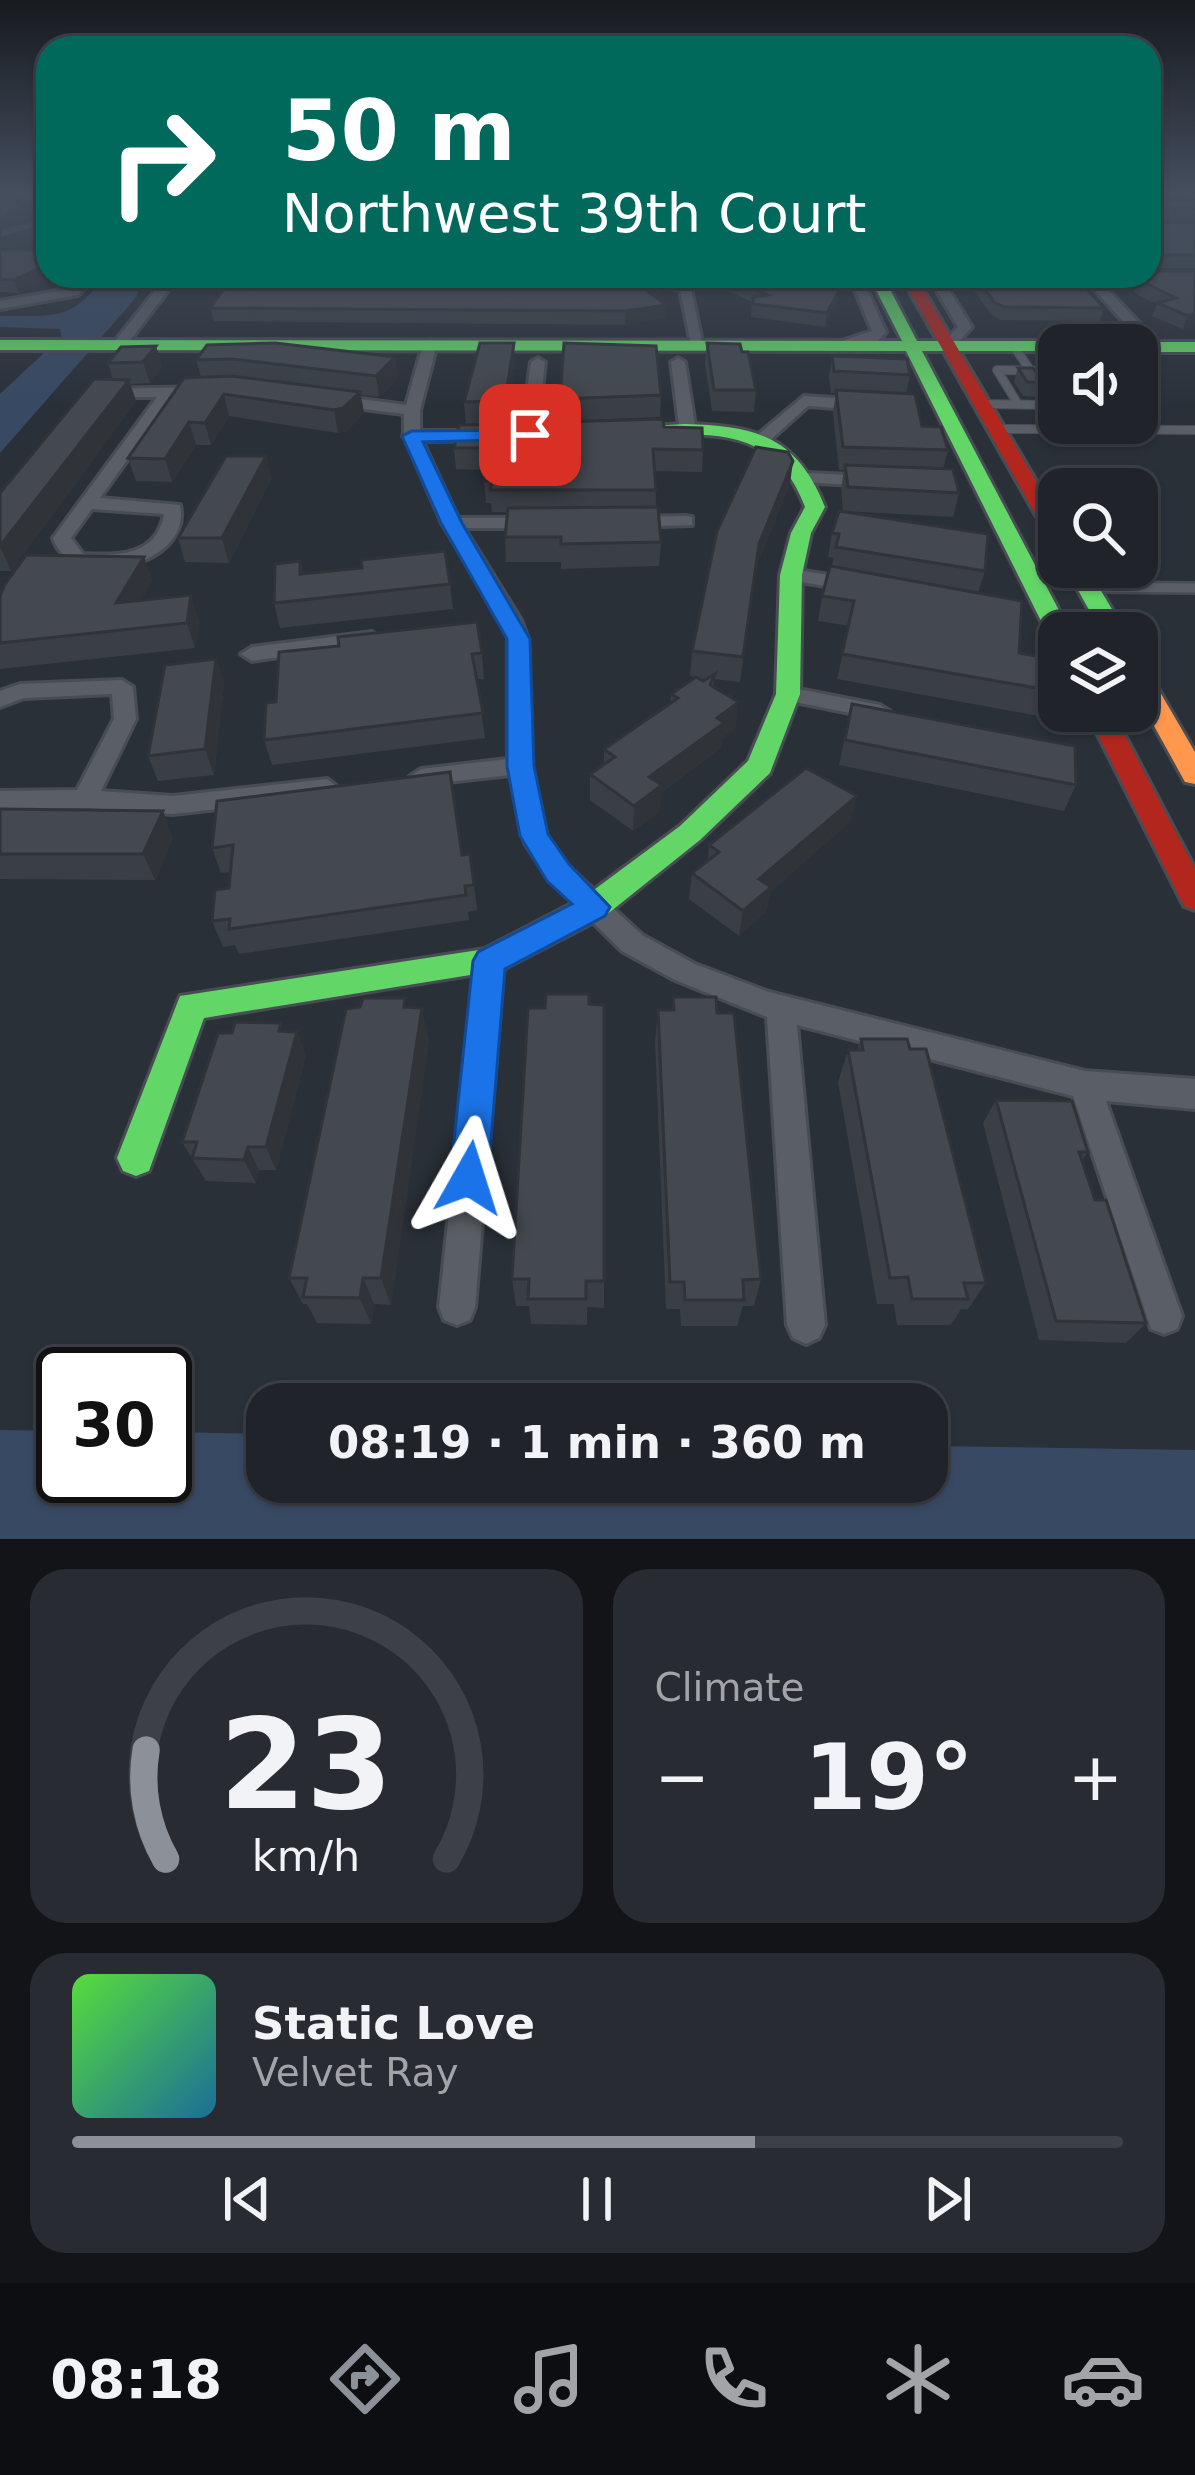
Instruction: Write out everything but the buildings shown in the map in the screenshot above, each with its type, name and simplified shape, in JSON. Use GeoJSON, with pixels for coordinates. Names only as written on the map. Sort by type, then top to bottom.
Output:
{"type":"FeatureCollection","features":[{"type":"Feature","properties":{"kind":"street"},"geometry":{"type":"LineString","coordinates":[[6,305],[78,288]]}},
{"type":"Feature","properties":{"kind":"street"},"geometry":{"type":"LineString","coordinates":[[108,345],[161,288]]}},
{"type":"Feature","properties":{"kind":"street"},"geometry":{"type":"LineString","coordinates":[[686,288],[687,426]]}},
{"type":"Feature","properties":{"kind":"street"},"geometry":{"type":"LineString","coordinates":[[844,345],[872,339],[879,332],[860,288]]}},
{"type":"Feature","properties":{"kind":"street"},"geometry":{"type":"LineString","coordinates":[[883,288],[1049,612]]}},
{"type":"Feature","properties":{"kind":"street"},"geometry":{"type":"LineString","coordinates":[[915,288],[1038,502]]}},
{"type":"Feature","properties":{"kind":"street"},"geometry":{"type":"LineString","coordinates":[[941,288],[965,327],[948,345]]}},
{"type":"Feature","properties":{"kind":"street"},"geometry":{"type":"LineString","coordinates":[[1098,288],[1127,324]]}},
{"type":"Feature","properties":{"kind":"street"},"geometry":{"type":"LineString","coordinates":[[430,344],[412,423],[451,523],[518,639],[520,766],[534,836],[558,872],[632,943],[685,972],[781,1006],[1084,1085],[1195,1094]]}},
{"type":"Feature","properties":{"kind":"street"},"geometry":{"type":"LineString","coordinates":[[3,348],[430,344],[688,353],[948,345],[1038,351]]}},
{"type":"Feature","properties":{"kind":"street"},"geometry":{"type":"LineString","coordinates":[[1158,347],[1195,347]]}},
{"type":"Feature","properties":{"kind":"street"},"geometry":{"type":"LineString","coordinates":[[303,397],[412,423],[541,435],[538,362]]}},
{"type":"Feature","properties":{"kind":"street"},"geometry":{"type":"LineString","coordinates":[[103,392],[237,389]]}},
{"type":"Feature","properties":{"kind":"street"},"geometry":{"type":"LineString","coordinates":[[88,503],[174,509],[173,530],[162,544],[138,556],[78,559],[66,550],[62,538],[168,392]]}},
{"type":"Feature","properties":{"kind":"street"},"geometry":{"type":"LineString","coordinates":[[761,440],[804,401],[884,406]]}},
{"type":"Feature","properties":{"kind":"street"},"geometry":{"type":"LineString","coordinates":[[136,1158],[192,1006],[490,961],[594,907],[690,833],[760,766],[788,694],[791,574],[801,533],[814,507],[808,478],[796,461],[761,440],[714,427],[598,434]]}},
{"type":"Feature","properties":{"kind":"street"},"geometry":{"type":"LineString","coordinates":[[808,478],[903,482]]}},
{"type":"Feature","properties":{"kind":"street"},"geometry":{"type":"LineString","coordinates":[[616,522],[686,521]]}},
{"type":"Feature","properties":{"kind":"street"},"geometry":{"type":"LineString","coordinates":[[451,523],[569,522]]}},
{"type":"Feature","properties":{"kind":"street"},"geometry":{"type":"LineString","coordinates":[[791,574],[878,589]]}},
{"type":"Feature","properties":{"kind":"street"},"geometry":{"type":"LineString","coordinates":[[488,623],[511,620]]}},
{"type":"Feature","properties":{"kind":"street"},"geometry":{"type":"LineString","coordinates":[[252,654],[394,635]]}},
{"type":"Feature","properties":{"kind":"street"},"geometry":{"type":"LineString","coordinates":[[0,700],[20,691],[122,687],[125,719],[86,800]]}},
{"type":"Feature","properties":{"kind":"street"},"geometry":{"type":"LineString","coordinates":[[788,694],[901,716]]}},
{"type":"Feature","properties":{"kind":"street"},"geometry":{"type":"LineString","coordinates":[[1158,711],[1195,775]]}},
{"type":"Feature","properties":{"kind":"street"},"geometry":{"type":"LineString","coordinates":[[1110,732],[1195,898]]}},
{"type":"Feature","properties":{"kind":"street"},"geometry":{"type":"LineString","coordinates":[[0,800],[173,805],[520,766]]}},
{"type":"Feature","properties":{"kind":"street"},"geometry":{"type":"LineString","coordinates":[[457,1307],[490,961]]}},
{"type":"Feature","properties":{"kind":"street"},"geometry":{"type":"LineString","coordinates":[[781,1006],[806,1325]]}},
{"type":"Feature","properties":{"kind":"street"},"geometry":{"type":"LineString","coordinates":[[1084,1085],[1164,1316]]}},
{"type":"Feature","properties":{"kind":"lane"},"geometry":{"type":"LineString","coordinates":[[989,417],[1018,404],[1054,405],[1013,346]]}},
{"type":"Feature","properties":{"kind":"lane"},"geometry":{"type":"LineString","coordinates":[[1018,404],[997,370],[1038,366]]}},
{"type":"Feature","properties":{"kind":"lane"},"geometry":{"type":"LineString","coordinates":[[989,417],[1195,430]]}},
{"type":"Feature","properties":{"kind":"lane"},"geometry":{"type":"LineString","coordinates":[[1158,584],[1195,588]]}},
{"type":"Feature","properties":{"kind":"water"},"geometry":{"type":"Polygon","coordinates":[[[141,288],[0,453],[0,394],[61,337],[60,329],[0,327],[0,316],[60,313],[92,291],[141,288]]]}},
{"type":"Feature","properties":{"kind":"water"},"geometry":{"type":"Polygon","coordinates":[[[0,1430],[36,1431],[36,1503],[192,1503],[192,1433],[246,1434],[246,1503],[948,1503],[948,1446],[1195,1450],[1195,1539],[0,1539],[0,1430]]]}},
{"type":"Feature","properties":{"kind":"traffic: fast"},"geometry":{"type":"LineString","coordinates":[[882,288],[1048,612]]}},
{"type":"Feature","properties":{"kind":"traffic: fast"},"geometry":{"type":"LineString","coordinates":[[0,345],[1038,346]]}},
{"type":"Feature","properties":{"kind":"traffic: fast"},"geometry":{"type":"LineString","coordinates":[[1158,347],[1195,347]]}},
{"type":"Feature","properties":{"kind":"traffic: fast"},"geometry":{"type":"LineString","coordinates":[[136,1158],[192,1006],[490,961],[594,907],[690,833],[760,766],[788,694],[791,575],[801,533],[815,507],[804,478],[787,457],[742,434],[686,429],[629,432]]}},
{"type":"Feature","properties":{"kind":"traffic: fast"},"geometry":{"type":"LineString","coordinates":[[412,436],[500,436]]}},
{"type":"Feature","properties":{"kind":"traffic: fast"},"geometry":{"type":"LineString","coordinates":[[1088,588],[1102,612]]}},
{"type":"Feature","properties":{"kind":"traffic: slow"},"geometry":{"type":"LineString","coordinates":[[1158,710],[1195,775]]}},
{"type":"Feature","properties":{"kind":"traffic: jam"},"geometry":{"type":"LineString","coordinates":[[915,288],[1038,502]]}},
{"type":"Feature","properties":{"kind":"traffic: jam"},"geometry":{"type":"LineString","coordinates":[[1110,732],[1195,898]]}},
{"type":"Feature","properties":{"kind":"route"},"geometry":{"type":"LineString","coordinates":[[469,1178],[490,961],[594,907],[558,872],[534,836],[520,766],[518,639],[451,523],[412,436],[530,435]]}}]}
